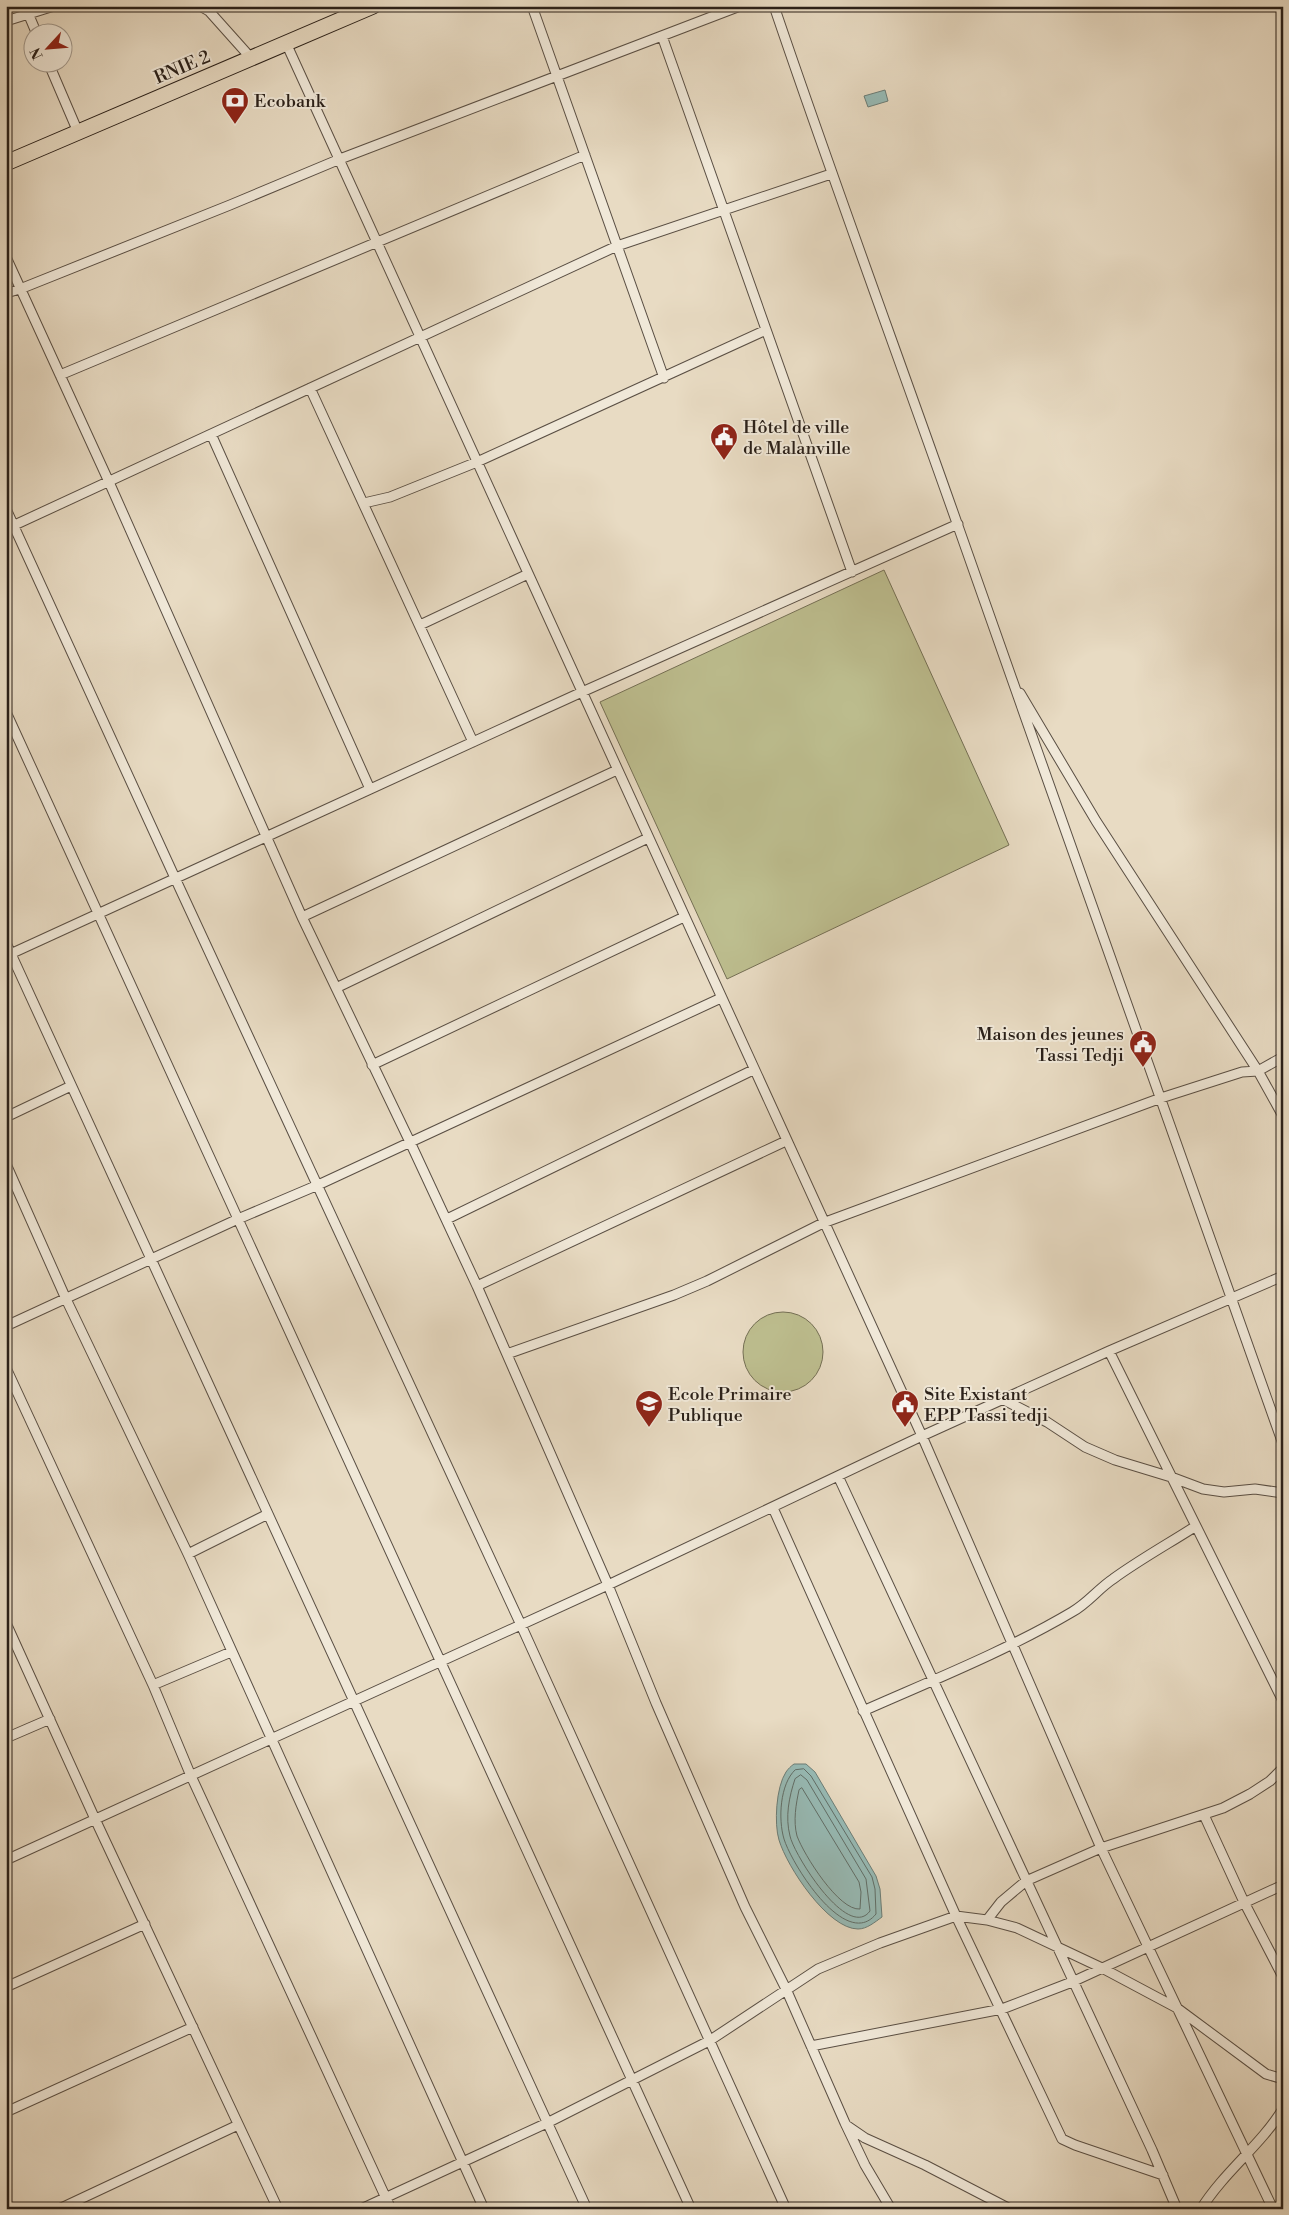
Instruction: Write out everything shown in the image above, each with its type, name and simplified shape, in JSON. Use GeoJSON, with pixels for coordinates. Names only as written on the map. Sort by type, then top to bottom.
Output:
{"type":"FeatureCollection","features":[{"type":"Feature","properties":{"kind":"main road","name":"RNIE 2"},"geometry":{"type":"LineString","coordinates":[[6,163],[373,6]]}},
{"type":"Feature","properties":{"kind":"street"},"geometry":{"type":"LineString","coordinates":[[6,21],[26,10],[54,6]]}},
{"type":"Feature","properties":{"kind":"street"},"geometry":{"type":"LineString","coordinates":[[200,6],[209,11],[251,58]]}},
{"type":"Feature","properties":{"kind":"street"},"geometry":{"type":"LineString","coordinates":[[532,6],[664,378]]}},
{"type":"Feature","properties":{"kind":"street"},"geometry":{"type":"LineString","coordinates":[[6,293],[20,289],[340,159],[740,6]]}},
{"type":"Feature","properties":{"kind":"street"},"geometry":{"type":"LineString","coordinates":[[774,6],[831,174],[958,524],[1008,673],[1283,1444]]}},
{"type":"Feature","properties":{"kind":"street"},"geometry":{"type":"LineString","coordinates":[[26,10],[31,22]]}},
{"type":"Feature","properties":{"kind":"street"},"geometry":{"type":"LineString","coordinates":[[662,36],[852,572]]}},
{"type":"Feature","properties":{"kind":"street"},"geometry":{"type":"LineString","coordinates":[[286,43],[753,1070],[922,1436],[1101,1848],[1273,2209]]}},
{"type":"Feature","properties":{"kind":"street"},"geometry":{"type":"LineString","coordinates":[[52,72],[78,132]]}},
{"type":"Feature","properties":{"kind":"street"},"geometry":{"type":"LineString","coordinates":[[60,375],[585,155]]}},
{"type":"Feature","properties":{"kind":"street"},"geometry":{"type":"LineString","coordinates":[[10,527],[617,246],[831,174]]}},
{"type":"Feature","properties":{"kind":"street"},"geometry":{"type":"LineString","coordinates":[[6,257],[109,482],[302,917],[447,1219],[608,1585],[745,1907],[786,1989],[845,2124],[865,2165],[891,2209]]}},
{"type":"Feature","properties":{"kind":"street"},"geometry":{"type":"LineString","coordinates":[[364,503],[390,497],[477,462],[766,330]]}},
{"type":"Feature","properties":{"kind":"street"},"geometry":{"type":"LineString","coordinates":[[310,388],[473,742]]}},
{"type":"Feature","properties":{"kind":"street"},"geometry":{"type":"LineString","coordinates":[[211,434],[370,789]]}},
{"type":"Feature","properties":{"kind":"street"},"geometry":{"type":"LineString","coordinates":[[6,508],[10,527],[318,1185],[521,1625],[786,2209]]}},
{"type":"Feature","properties":{"kind":"street"},"geometry":{"type":"LineString","coordinates":[[9,955],[98,912],[582,692],[958,524]]}},
{"type":"Feature","properties":{"kind":"street"},"geometry":{"type":"LineString","coordinates":[[420,625],[528,574]]}},
{"type":"Feature","properties":{"kind":"street"},"geometry":{"type":"LineString","coordinates":[[1008,673],[1096,821],[1258,1071],[1283,1116]]}},
{"type":"Feature","properties":{"kind":"street"},"geometry":{"type":"LineString","coordinates":[[6,712],[691,2209]]}},
{"type":"Feature","properties":{"kind":"street"},"geometry":{"type":"LineString","coordinates":[[302,917],[617,770]]}},
{"type":"Feature","properties":{"kind":"street"},"geometry":{"type":"LineString","coordinates":[[336,988],[648,838]]}},
{"type":"Feature","properties":{"kind":"street"},"geometry":{"type":"LineString","coordinates":[[372,1065],[684,917]]}},
{"type":"Feature","properties":{"kind":"street"},"geometry":{"type":"LineString","coordinates":[[6,943],[9,955],[587,2209]]}},
{"type":"Feature","properties":{"kind":"street"},"geometry":{"type":"LineString","coordinates":[[6,1326],[238,1219],[318,1185],[721,998]]}},
{"type":"Feature","properties":{"kind":"street"},"geometry":{"type":"LineString","coordinates":[[507,1354],[707,1282],[823,1223],[1161,1098],[1242,1072],[1258,1071],[1283,1057]]}},
{"type":"Feature","properties":{"kind":"street"},"geometry":{"type":"LineString","coordinates":[[447,1219],[753,1070]]}},
{"type":"Feature","properties":{"kind":"street"},"geometry":{"type":"LineString","coordinates":[[6,1117],[71,1086]]}},
{"type":"Feature","properties":{"kind":"street"},"geometry":{"type":"LineString","coordinates":[[477,1286],[786,1141]]}},
{"type":"Feature","properties":{"kind":"street"},"geometry":{"type":"LineString","coordinates":[[6,1164],[66,1299],[188,1554],[462,2164],[484,2209]]}},
{"type":"Feature","properties":{"kind":"street"},"geometry":{"type":"LineString","coordinates":[[6,1860],[608,1585],[1002,1399],[1283,1276]]}},
{"type":"Feature","properties":{"kind":"street"},"geometry":{"type":"LineString","coordinates":[[1109,1351],[1283,1701]]}},
{"type":"Feature","properties":{"kind":"street"},"geometry":{"type":"LineString","coordinates":[[6,1368],[152,1685],[191,1776],[391,2209]]}},
{"type":"Feature","properties":{"kind":"street"},"geometry":{"type":"LineString","coordinates":[[1002,1399],[1047,1422],[1085,1447],[1115,1460],[1172,1477],[1203,1489],[1224,1492],[1255,1489],[1283,1492]]}},
{"type":"Feature","properties":{"kind":"street"},"geometry":{"type":"LineString","coordinates":[[838,1476],[1163,2175],[1177,2209]]}},
{"type":"Feature","properties":{"kind":"street"},"geometry":{"type":"LineString","coordinates":[[773,1508],[956,1916],[1062,2138],[1075,2146],[1163,2175]]}},
{"type":"Feature","properties":{"kind":"street"},"geometry":{"type":"LineString","coordinates":[[188,1554],[268,1514]]}},
{"type":"Feature","properties":{"kind":"street"},"geometry":{"type":"LineString","coordinates":[[863,1711],[1012,1643],[1072,1612],[1091,1599],[1124,1571],[1196,1526]]}},
{"type":"Feature","properties":{"kind":"street"},"geometry":{"type":"LineString","coordinates":[[6,1623],[95,1819],[278,2209]]}},
{"type":"Feature","properties":{"kind":"street"},"geometry":{"type":"LineString","coordinates":[[152,1685],[231,1652]]}},
{"type":"Feature","properties":{"kind":"street"},"geometry":{"type":"LineString","coordinates":[[6,1738],[50,1719]]}},
{"type":"Feature","properties":{"kind":"street"},"geometry":{"type":"LineString","coordinates":[[987,1920],[1001,1902],[1026,1881],[1101,1848],[1204,1815],[1250,1794],[1270,1781],[1283,1768]]}},
{"type":"Feature","properties":{"kind":"street"},"geometry":{"type":"LineString","coordinates":[[1204,1815],[1244,1902],[1283,1978]]}},
{"type":"Feature","properties":{"kind":"street"},"geometry":{"type":"LineString","coordinates":[[811,2046],[1002,2009],[1072,1982],[1283,1885]]}},
{"type":"Feature","properties":{"kind":"street"},"geometry":{"type":"LineString","coordinates":[[361,2209],[462,2164],[547,2123],[709,2041],[818,1969],[956,1916],[987,1920],[1017,1928],[1102,1968],[1177,2008],[1266,2074],[1283,2079]]}},
{"type":"Feature","properties":{"kind":"street"},"geometry":{"type":"LineString","coordinates":[[6,1987],[144,1924]]}},
{"type":"Feature","properties":{"kind":"street"},"geometry":{"type":"LineString","coordinates":[[6,2112],[193,2027]]}},
{"type":"Feature","properties":{"kind":"street"},"geometry":{"type":"LineString","coordinates":[[1201,2209],[1224,2178],[1247,2154],[1283,2109]]}},
{"type":"Feature","properties":{"kind":"street"},"geometry":{"type":"LineString","coordinates":[[845,2124],[865,2138],[934,2169],[1010,2209]]}},
{"type":"Feature","properties":{"kind":"street"},"geometry":{"type":"LineString","coordinates":[[59,2209],[238,2125]]}},
{"type":"Feature","properties":{"kind":"green space"},"geometry":{"type":"Polygon","coordinates":[[[884,570],[1009,845],[727,979],[600,702],[884,570]]]}},
{"type":"Feature","properties":{"kind":"green space"},"geometry":{"type":"Polygon","coordinates":[[[783,1312],[798,1315],[811,1324],[820,1337],[823,1352],[820,1367],[811,1380],[798,1389],[783,1392],[768,1389],[755,1380],[746,1367],[743,1352],[746,1337],[755,1324],[768,1315],[783,1312]]]}},
{"type":"Feature","properties":{"kind":"water"},"geometry":{"type":"Polygon","coordinates":[[[885,90],[888,101],[868,107],[864,96],[885,90]]]}},
{"type":"Feature","properties":{"kind":"water"},"geometry":{"type":"Polygon","coordinates":[[[794,1764],[806,1764],[815,1772],[876,1876],[880,1889],[882,1917],[868,1927],[858,1929],[846,1926],[834,1919],[810,1895],[783,1852],[777,1833],[778,1796],[787,1771],[794,1764]]]}},
{"type":"Feature","properties":{"kind":"place","name":"Ecobank"},"geometry":{"type":"Point","coordinates":[235,125]}},
{"type":"Feature","properties":{"kind":"place","name":"Hôtel de ville de Malanville"},"geometry":{"type":"Point","coordinates":[724,461]}},
{"type":"Feature","properties":{"kind":"place","name":"Maison des jeunes Tassi Tedji"},"geometry":{"type":"Point","coordinates":[1143,1068]}},
{"type":"Feature","properties":{"kind":"place","name":"Ecole Primaire Publique"},"geometry":{"type":"Point","coordinates":[649,1428]}},
{"type":"Feature","properties":{"kind":"place","name":"Site Existant EPP Tassi tedji"},"geometry":{"type":"Point","coordinates":[905,1428]}}]}
